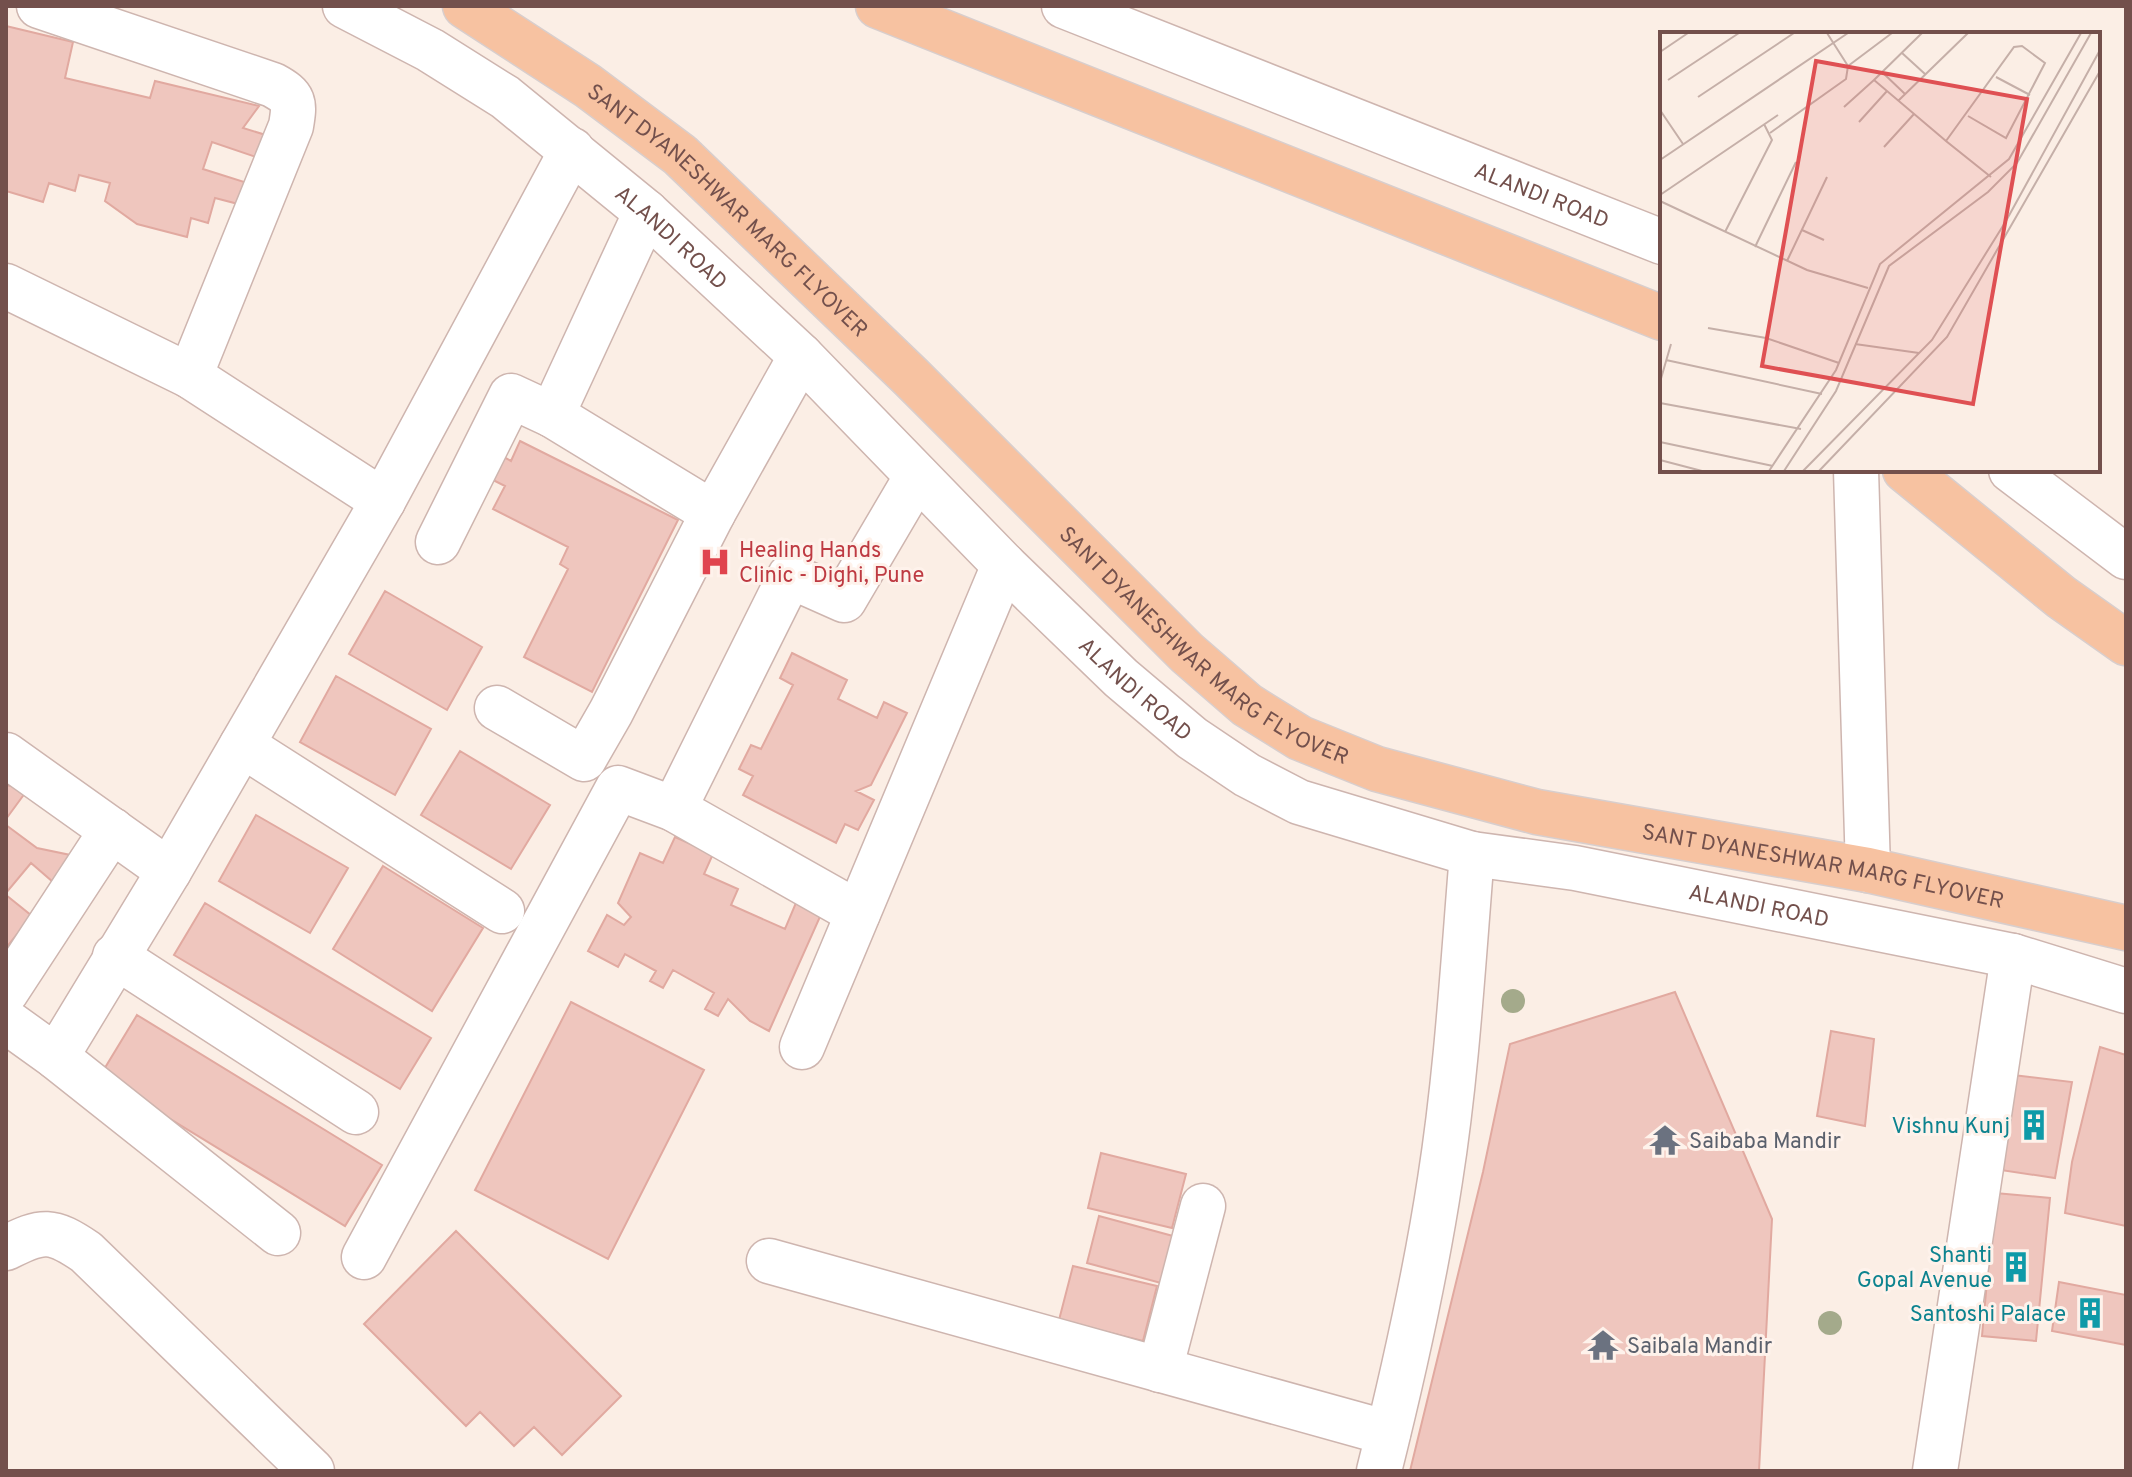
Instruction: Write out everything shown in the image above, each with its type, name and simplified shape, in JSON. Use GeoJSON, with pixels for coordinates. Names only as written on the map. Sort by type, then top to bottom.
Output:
{"type":"FeatureCollection","features":[{"type":"Feature","properties":{"kind":"main road","name":"SANT DYANESHWAR MARG FLYOVER"},"geometry":{"type":"LineString","coordinates":[[465,6],[588,86],[680,155],[900,366],[1187,653],[1247,705],[1300,738],[1377,769],[1537,812],[1868,870],[2126,928]]}},
{"type":"Feature","properties":{"kind":"main road"},"geometry":{"type":"LineString","coordinates":[[878,6],[1660,317]]}},
{"type":"Feature","properties":{"kind":"main road"},"geometry":{"type":"LineString","coordinates":[[1907,472],[2061,597],[2126,643]]}},
{"type":"Feature","properties":{"kind":"street"},"geometry":{"type":"LineString","coordinates":[[39,6],[273,85],[288,93],[294,106],[291,126],[190,376]]}},
{"type":"Feature","properties":{"kind":"street","name":"ALANDI ROAD"},"geometry":{"type":"LineString","coordinates":[[345,6],[430,50],[505,97],[646,212],[801,356],[1004,565],[1121,678],[1192,738],[1247,775],[1299,802],[1472,854],[1575,868],[2013,956],[2126,991]]}},
{"type":"Feature","properties":{"kind":"street","name":"ALANDI ROAD"},"geometry":{"type":"LineString","coordinates":[[1064,6],[1660,241]]}},
{"type":"Feature","properties":{"kind":"street"},"geometry":{"type":"LineString","coordinates":[[56,1057],[169,871],[383,501],[572,150]]}},
{"type":"Feature","properties":{"kind":"street"},"geometry":{"type":"LineString","coordinates":[[552,415],[646,212]]}},
{"type":"Feature","properties":{"kind":"street"},"geometry":{"type":"LineString","coordinates":[[6,286],[190,376],[383,501]]}},
{"type":"Feature","properties":{"kind":"street"},"geometry":{"type":"LineString","coordinates":[[497,708],[584,759],[713,513],[801,356]]}},
{"type":"Feature","properties":{"kind":"street"},"geometry":{"type":"LineString","coordinates":[[438,542],[511,396],[552,415],[713,513]]}},
{"type":"Feature","properties":{"kind":"street"},"geometry":{"type":"LineString","coordinates":[[1856,472],[1868,870]]}},
{"type":"Feature","properties":{"kind":"street"},"geometry":{"type":"LineString","coordinates":[[2014,472],[2126,557]]}},
{"type":"Feature","properties":{"kind":"street"},"geometry":{"type":"LineString","coordinates":[[674,809],[790,576],[844,600],[917,476]]}},
{"type":"Feature","properties":{"kind":"street"},"geometry":{"type":"LineString","coordinates":[[802,1047],[1004,565]]}},
{"type":"Feature","properties":{"kind":"street"},"geometry":{"type":"LineString","coordinates":[[242,745],[502,911]]}},
{"type":"Feature","properties":{"kind":"street"},"geometry":{"type":"LineString","coordinates":[[6,755],[169,871]]}},
{"type":"Feature","properties":{"kind":"street"},"geometry":{"type":"LineString","coordinates":[[364,1257],[618,788],[674,809],[858,913]]}},
{"type":"Feature","properties":{"kind":"street"},"geometry":{"type":"LineString","coordinates":[[6,992],[112,830]]}},
{"type":"Feature","properties":{"kind":"street"},"geometry":{"type":"LineString","coordinates":[[769,1261],[1160,1370],[1383,1452],[1422,1286],[1440,1180],[1455,1072],[1472,854]]}},
{"type":"Feature","properties":{"kind":"street"},"geometry":{"type":"LineString","coordinates":[[115,956],[356,1112]]}},
{"type":"Feature","properties":{"kind":"street"},"geometry":{"type":"LineString","coordinates":[[1935,1471],[1943,1401],[2013,956]]}},
{"type":"Feature","properties":{"kind":"street"},"geometry":{"type":"LineString","coordinates":[[6,1021],[278,1233]]}},
{"type":"Feature","properties":{"kind":"street"},"geometry":{"type":"LineString","coordinates":[[1160,1370],[1203,1206]]}},
{"type":"Feature","properties":{"kind":"street"},"geometry":{"type":"LineString","coordinates":[[6,1248],[31,1235],[59,1234],[86,1252],[312,1471]]}},
{"type":"Feature","properties":{"kind":"building"},"geometry":{"type":"Polygon","coordinates":[[[6,26],[73,42],[65,78],[150,98],[155,81],[259,106],[243,128],[269,136],[262,159],[212,142],[203,169],[260,187],[246,206],[215,198],[208,223],[191,218],[187,237],[137,224],[105,201],[110,183],[79,175],[75,191],[49,183],[43,202],[6,191],[6,26]]]}},
{"type":"Feature","properties":{"kind":"building"},"geometry":{"type":"Polygon","coordinates":[[[520,441],[678,520],[592,692],[524,657],[568,569],[560,564],[568,547],[493,509],[505,486],[489,478],[500,455],[511,461],[520,441]]]}},
{"type":"Feature","properties":{"kind":"building"},"geometry":{"type":"Polygon","coordinates":[[[385,591],[482,647],[447,710],[349,654],[385,591]]]}},
{"type":"Feature","properties":{"kind":"building"},"geometry":{"type":"Polygon","coordinates":[[[792,653],[847,680],[838,699],[877,718],[884,702],[907,713],[871,785],[856,791],[874,800],[858,830],[845,824],[836,843],[743,795],[753,776],[739,769],[751,745],[761,749],[793,685],[780,678],[792,653]]]}},
{"type":"Feature","properties":{"kind":"building"},"geometry":{"type":"Polygon","coordinates":[[[336,676],[431,729],[395,795],[300,742],[336,676]]]}},
{"type":"Feature","properties":{"kind":"building"},"geometry":{"type":"Polygon","coordinates":[[[460,751],[550,805],[511,869],[421,815],[460,751]]]}},
{"type":"Feature","properties":{"kind":"building"},"geometry":{"type":"Polygon","coordinates":[[[6,785],[28,789],[6,819],[6,785]]]}},
{"type":"Feature","properties":{"kind":"building"},"geometry":{"type":"Polygon","coordinates":[[[256,815],[348,868],[310,933],[219,881],[256,815]]]}},
{"type":"Feature","properties":{"kind":"building"},"geometry":{"type":"Polygon","coordinates":[[[6,825],[37,848],[75,856],[53,882],[31,863],[6,893],[6,825]]]}},
{"type":"Feature","properties":{"kind":"building"},"geometry":{"type":"Polygon","coordinates":[[[675,837],[713,854],[704,874],[738,889],[731,905],[785,929],[798,898],[823,910],[769,1031],[750,1021],[728,999],[718,1016],[705,1009],[714,993],[673,970],[663,988],[650,981],[656,971],[625,954],[618,967],[588,951],[607,915],[624,925],[631,917],[618,903],[640,853],[663,863],[675,837]]]}},
{"type":"Feature","properties":{"kind":"building"},"geometry":{"type":"Polygon","coordinates":[[[383,866],[483,928],[432,1011],[333,949],[383,866]]]}},
{"type":"Feature","properties":{"kind":"building"},"geometry":{"type":"Polygon","coordinates":[[[6,895],[32,916],[6,948],[6,895]]]}},
{"type":"Feature","properties":{"kind":"building"},"geometry":{"type":"Polygon","coordinates":[[[205,903],[431,1038],[400,1089],[174,955],[205,903]]]}},
{"type":"Feature","properties":{"kind":"building","name":"Saibala Mandir"},"geometry":{"type":"Polygon","coordinates":[[[1675,992],[1772,1219],[1759,1471],[1410,1471],[1483,1172],[1510,1044],[1675,992]]]}},
{"type":"Feature","properties":{"kind":"building"},"geometry":{"type":"Polygon","coordinates":[[[571,1002],[704,1070],[608,1259],[475,1190],[571,1002]]]}},
{"type":"Feature","properties":{"kind":"building"},"geometry":{"type":"Polygon","coordinates":[[[137,1015],[382,1165],[345,1226],[100,1076],[137,1015]]]}},
{"type":"Feature","properties":{"kind":"building"},"geometry":{"type":"Polygon","coordinates":[[[1831,1031],[1874,1039],[1865,1126],[1817,1116],[1831,1031]]]}},
{"type":"Feature","properties":{"kind":"building"},"geometry":{"type":"Polygon","coordinates":[[[2100,1047],[2126,1055],[2126,1226],[2065,1213],[2072,1162],[2100,1047]]]}},
{"type":"Feature","properties":{"kind":"building","name":"Vishnu Kunj"},"geometry":{"type":"Polygon","coordinates":[[[2013,1075],[2072,1082],[2055,1178],[1994,1169],[2013,1075]]]}},
{"type":"Feature","properties":{"kind":"building"},"geometry":{"type":"Polygon","coordinates":[[[1101,1153],[1186,1174],[1172,1228],[1088,1208],[1101,1153]]]}},
{"type":"Feature","properties":{"kind":"building","name":"Shanti Gopal Avenue"},"geometry":{"type":"Polygon","coordinates":[[[1995,1193],[2050,1198],[2036,1341],[1982,1336],[1995,1193]]]}},
{"type":"Feature","properties":{"kind":"building"},"geometry":{"type":"Polygon","coordinates":[[[1099,1216],[1173,1236],[1161,1283],[1087,1263],[1099,1216]]]}},
{"type":"Feature","properties":{"kind":"building"},"geometry":{"type":"Polygon","coordinates":[[[456,1231],[621,1396],[562,1455],[534,1427],[514,1446],[480,1412],[466,1426],[364,1324],[456,1231]]]}},
{"type":"Feature","properties":{"kind":"building"},"geometry":{"type":"Polygon","coordinates":[[[1073,1266],[1157,1286],[1143,1341],[1059,1320],[1073,1266]]]}},
{"type":"Feature","properties":{"kind":"building","name":"Santoshi Palace"},"geometry":{"type":"Polygon","coordinates":[[[2059,1282],[2126,1295],[2126,1345],[2052,1331],[2059,1282]]]}},
{"type":"Feature","properties":{"kind":"place","name":"Healing Hands Clinic - Dighi, Pune"},"geometry":{"type":"Point","coordinates":[715,562]}},
{"type":"Feature","properties":{"kind":"place","name":"Vishnu Kunj"},"geometry":{"type":"Point","coordinates":[2034,1125]}},
{"type":"Feature","properties":{"kind":"place","name":"Saibaba Mandir"},"geometry":{"type":"Point","coordinates":[1665,1140]}},
{"type":"Feature","properties":{"kind":"place","name":"Shanti Gopal Avenue"},"geometry":{"type":"Point","coordinates":[2016,1267]}},
{"type":"Feature","properties":{"kind":"place","name":"Santoshi Palace"},"geometry":{"type":"Point","coordinates":[2090,1313]}},
{"type":"Feature","properties":{"kind":"place","name":"Saibala Mandir"},"geometry":{"type":"Point","coordinates":[1603,1345]}}]}
